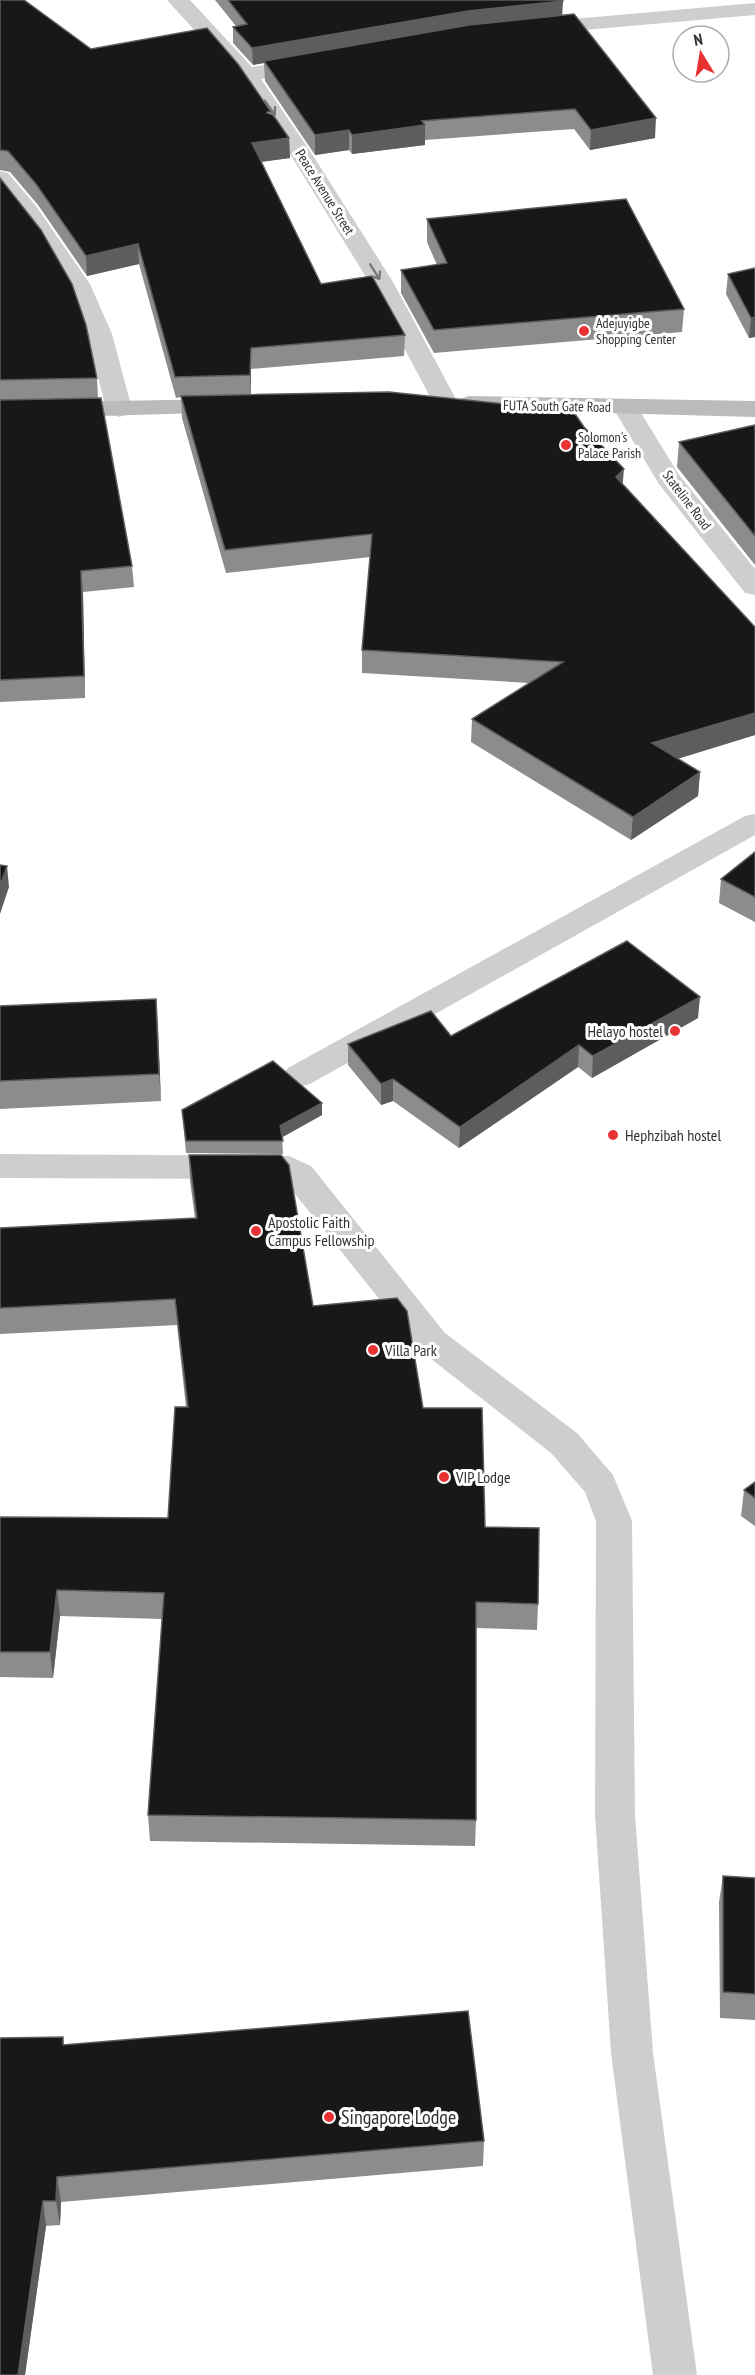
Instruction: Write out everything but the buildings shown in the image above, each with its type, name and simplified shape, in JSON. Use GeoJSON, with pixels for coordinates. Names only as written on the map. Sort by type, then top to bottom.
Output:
{"type":"FeatureCollection","features":[{"type":"Feature","properties":{"kind":"main road","name":"FUTA South Gate Road"},"geometry":{"type":"LineString","coordinates":[[433,404],[755,409]]}},
{"type":"Feature","properties":{"kind":"main road"},"geometry":{"type":"LineString","coordinates":[[0,411],[247,407]]}},
{"type":"Feature","properties":{"kind":"street","name":"Peace Avenue Street"},"geometry":{"type":"LineString","coordinates":[[178,0],[246,75],[301,154],[381,282],[433,404]]}},
{"type":"Feature","properties":{"kind":"street"},"geometry":{"type":"LineString","coordinates":[[514,31],[663,15],[755,9]]}},
{"type":"Feature","properties":{"kind":"street"},"geometry":{"type":"LineString","coordinates":[[246,75],[328,60]]}},
{"type":"Feature","properties":{"kind":"street"},"geometry":{"type":"LineString","coordinates":[[0,177],[27,208],[71,270],[96,324],[119,409]]}},
{"type":"Feature","properties":{"kind":"street","name":"Stateline Road"},"geometry":{"type":"LineString","coordinates":[[626,408],[668,478],[755,587]]}},
{"type":"Feature","properties":{"kind":"street"},"geometry":{"type":"LineString","coordinates":[[299,1076],[755,823]]}},
{"type":"Feature","properties":{"kind":"street"},"geometry":{"type":"LineString","coordinates":[[0,1167],[289,1168],[299,1174],[433,1342],[564,1443],[600,1485],[614,1521],[615,1815],[632,2053],[675,2375]]}},
{"type":"Feature","properties":{"kind":"place","name":"Adejuyigbe Shopping Center"},"geometry":{"type":"Point","coordinates":[584,331]}},
{"type":"Feature","properties":{"kind":"place","name":"Solomon's Palace Parish"},"geometry":{"type":"Point","coordinates":[566,445]}},
{"type":"Feature","properties":{"kind":"place","name":"Helayo hostel"},"geometry":{"type":"Point","coordinates":[675,1031]}},
{"type":"Feature","properties":{"kind":"place","name":"Hephzibah hostel"},"geometry":{"type":"Point","coordinates":[613,1135]}},
{"type":"Feature","properties":{"kind":"place","name":"Apostolic Faith Campus Fellowship"},"geometry":{"type":"Point","coordinates":[256,1231]}},
{"type":"Feature","properties":{"kind":"place","name":"Villa Park"},"geometry":{"type":"Point","coordinates":[373,1350]}},
{"type":"Feature","properties":{"kind":"place","name":"VIP Lodge"},"geometry":{"type":"Point","coordinates":[444,1477]}},
{"type":"Feature","properties":{"kind":"place","name":"Singapore Lodge"},"geometry":{"type":"Point","coordinates":[329,2117]}}]}
